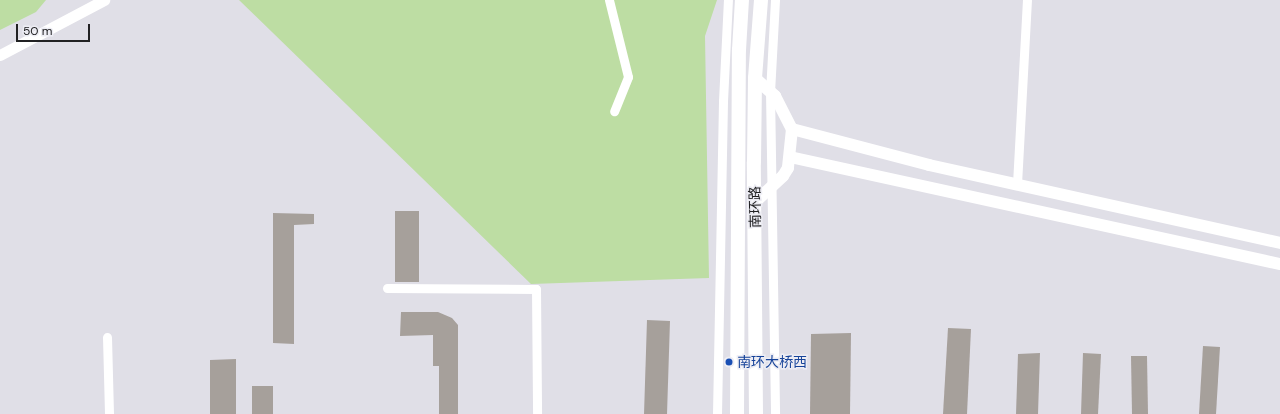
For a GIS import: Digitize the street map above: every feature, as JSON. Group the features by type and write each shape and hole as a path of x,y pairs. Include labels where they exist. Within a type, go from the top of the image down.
{"main road":[{"name":"南环路","path":"737,414 739,58 742,0"},
{"name":"南环路","path":"756,414 755,78 761,0"},
{"path":"755,78 770,91 792,129 790,157 783,176 756,201"},
{"path":"792,129 929,165 1280,243"},
{"path":"790,157 1280,264"}],"street":[{"path":"0,55 104,0"},
{"path":"609,0 628,77 614,111"},
{"path":"718,414 723,101 728,0"},
{"path":"775,0 770,91 775,414"},
{"path":"1017,184 1027,0"},
{"path":"387,288 536,289 537,414"},
{"path":"107,337 109,414"}],"green space":[{"path":"0,0 46,0 36,12 0,30"},
{"path":"239,0 717,0 705,36 709,278 531,284"}],"building":[{"path":"395,211 419,211 419,282 395,282"},
{"path":"273,213 314,214 314,224 294,225 294,344 273,343"},
{"path":"401,312 438,312 452,318 458,325 458,414 439,414 439,366 433,366 433,335 400,336"},
{"path":"647,320 670,321 667,414 644,414"},
{"path":"948,328 971,329 967,414 943,414"},
{"path":"851,333 850,414 810,414 811,334"},
{"path":"1203,346 1220,347 1216,414 1199,414"},
{"path":"1040,353 1038,414 1016,414 1018,354"},
{"path":"1083,353 1101,354 1098,414 1081,414"},
{"path":"1131,356 1147,356 1148,414 1132,414"},
{"path":"236,359 236,414 210,414 210,360"},
{"path":"252,386 273,386 273,414 252,414"}],"place":[{"name":"南环大桥西","path":"729,362"}]}
